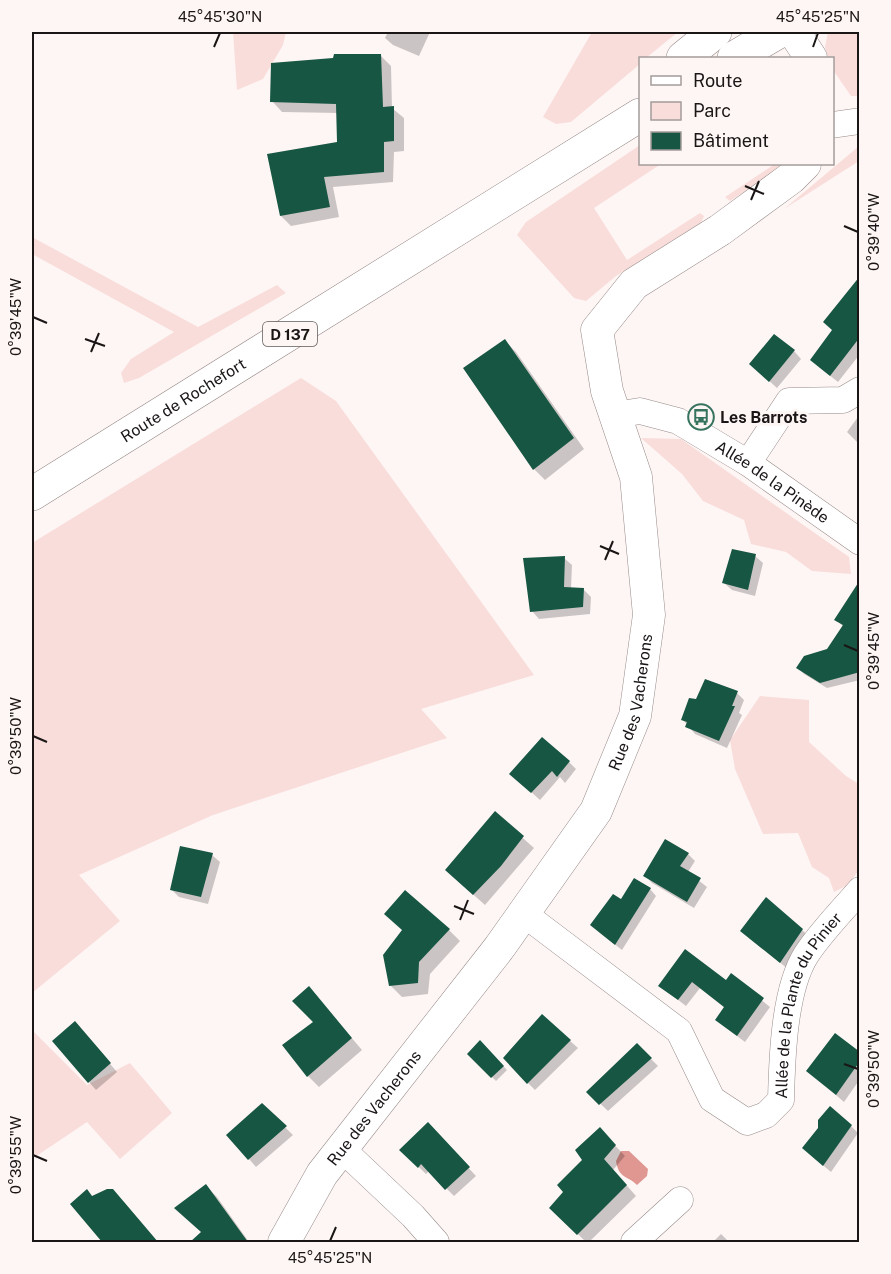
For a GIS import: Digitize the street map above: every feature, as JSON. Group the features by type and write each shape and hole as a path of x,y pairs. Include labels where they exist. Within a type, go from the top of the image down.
{"main road":[{"path":"684,57 716,32"},
{"path":"736,57 778,32"},
{"name":"Route de Rochefort","path":"548,172 639,95"},
{"name":"Route de Rochefort","path":"32,494 639,116"}],"street":[{"path":"794,32 810,57"},
{"path":"834,125 860,121"},
{"name":"Rue des Vacherons","path":"284,1242 322,1174 441,1024 524,914 596,811 635,716 648,615 636,477 607,391 597,330 634,284 720,230 791,178 805,165"},
{"path":"748,463 789,401 843,400 860,390"},
{"name":"Allée de la Pinède","path":"615,415 640,411 678,421 748,463 860,542"},
{"name":"Allée de la Plante du Pinier","path":"524,914 679,1031 712,1099 747,1122 766,1115 781,1100 782,1069 791,990 806,956 860,890"},
{"path":"342,1149 413,1216 436,1242"},
{"path":"634,1242 680,1200"}],"green space":[{"path":"233,32 286,32 283,45 263,79 237,90"},
{"path":"592,32 678,32 647,57 639,57 639,65 571,122 556,124 543,117"},
{"path":"828,32 859,32 859,96 851,96 834,71 834,57 828,57 825,47"},
{"path":"639,146 639,165 659,165 594,208 627,260 700,213 704,216 701,223 616,276 586,301 574,298 517,235 526,222"},
{"path":"859,146 859,161 784,209 852,152"},
{"path":"773,165 784,165 730,201 725,197"},
{"path":"32,237 198,327 277,285 286,293 139,378 124,383 121,373 131,359 174,332 32,254"},
{"path":"301,378 336,401 534,675 421,709 447,738 213,815 79,875 120,921 32,993 32,543"},
{"path":"641,438 681,439 849,557 851,574 812,571 786,552 751,544 744,520 703,501 682,474"},
{"path":"760,696 809,700 809,742 846,776 859,784 859,870 848,885 834,892 829,878 812,867 798,833 763,834 735,769 730,740"},
{"path":"32,1030 87,1085 130,1063 172,1113 120,1159 87,1122 32,1159"}],"shaded area":[{"path":"621,1151 629,1151 648,1169 647,1176 637,1185 624,1176 617,1167 616,1161"}],"building":[{"path":"334,54 381,54 383,107 394,106 394,141 384,142 384,172 324,177 330,207 280,216 267,154 337,142 336,104 270,102 271,63 333,58"},
{"path":"860,276 860,337 830,376 810,360 832,330 823,322"},
{"path":"774,334 795,350 769,382 749,364"},
{"path":"505,339 574,438 533,470 463,368"},
{"path":"732,549 756,554 748,590 722,583"},
{"path":"565,556 564,587 584,588 583,607 530,612 523,558"},
{"path":"860,580 860,672 820,683 796,668 804,656 827,649 843,625 834,620"},
{"path":"705,679 738,691 732,706 735,706 719,741 685,727 687,722 681,720 689,698 696,699"},
{"path":"542,737 570,761 557,777 552,771 531,793 509,774"},
{"path":"495,811 524,836 501,866 473,895 445,870"},
{"path":"665,839 689,853 680,866 701,878 687,902 643,876"},
{"path":"180,846 213,853 201,897 170,890"},
{"path":"634,878 651,888 615,945 590,925 613,894 621,899"},
{"path":"405,890 450,929 419,962 418,983 389,986 383,955 402,930 384,914"},
{"path":"766,897 803,929 780,963 740,931"},
{"path":"685,949 726,980 731,973 764,998 737,1036 715,1020 724,1007 692,982 678,1000 658,986"},
{"path":"309,986 352,1038 307,1077 282,1045 313,1022 292,1001"},
{"path":"542,1014 571,1040 527,1084 503,1058"},
{"path":"75,1021 111,1063 88,1083 52,1041"},
{"path":"835,1033 860,1052 860,1061 836,1095 806,1071"},
{"path":"480,1040 504,1066 491,1078 467,1054"},
{"path":"637,1043 652,1058 599,1105 586,1092"},
{"path":"262,1103 287,1126 248,1160 226,1135"},
{"path":"830,1106 852,1125 823,1166 802,1148 818,1128 818,1120"},
{"path":"428,1122 470,1167 445,1190 421,1164 418,1168 399,1150"},
{"path":"600,1127 616,1145 604,1159 627,1185 577,1235 549,1208 563,1192 557,1185 582,1160 575,1150"},
{"path":"206,1184 248,1242 190,1242 201,1232 174,1208"},
{"path":"87,1189 92,1196 107,1189 113,1189 158,1242 102,1242 70,1204"}],"place":[{"name":"Les Barrots","path":"701,417"}]}
